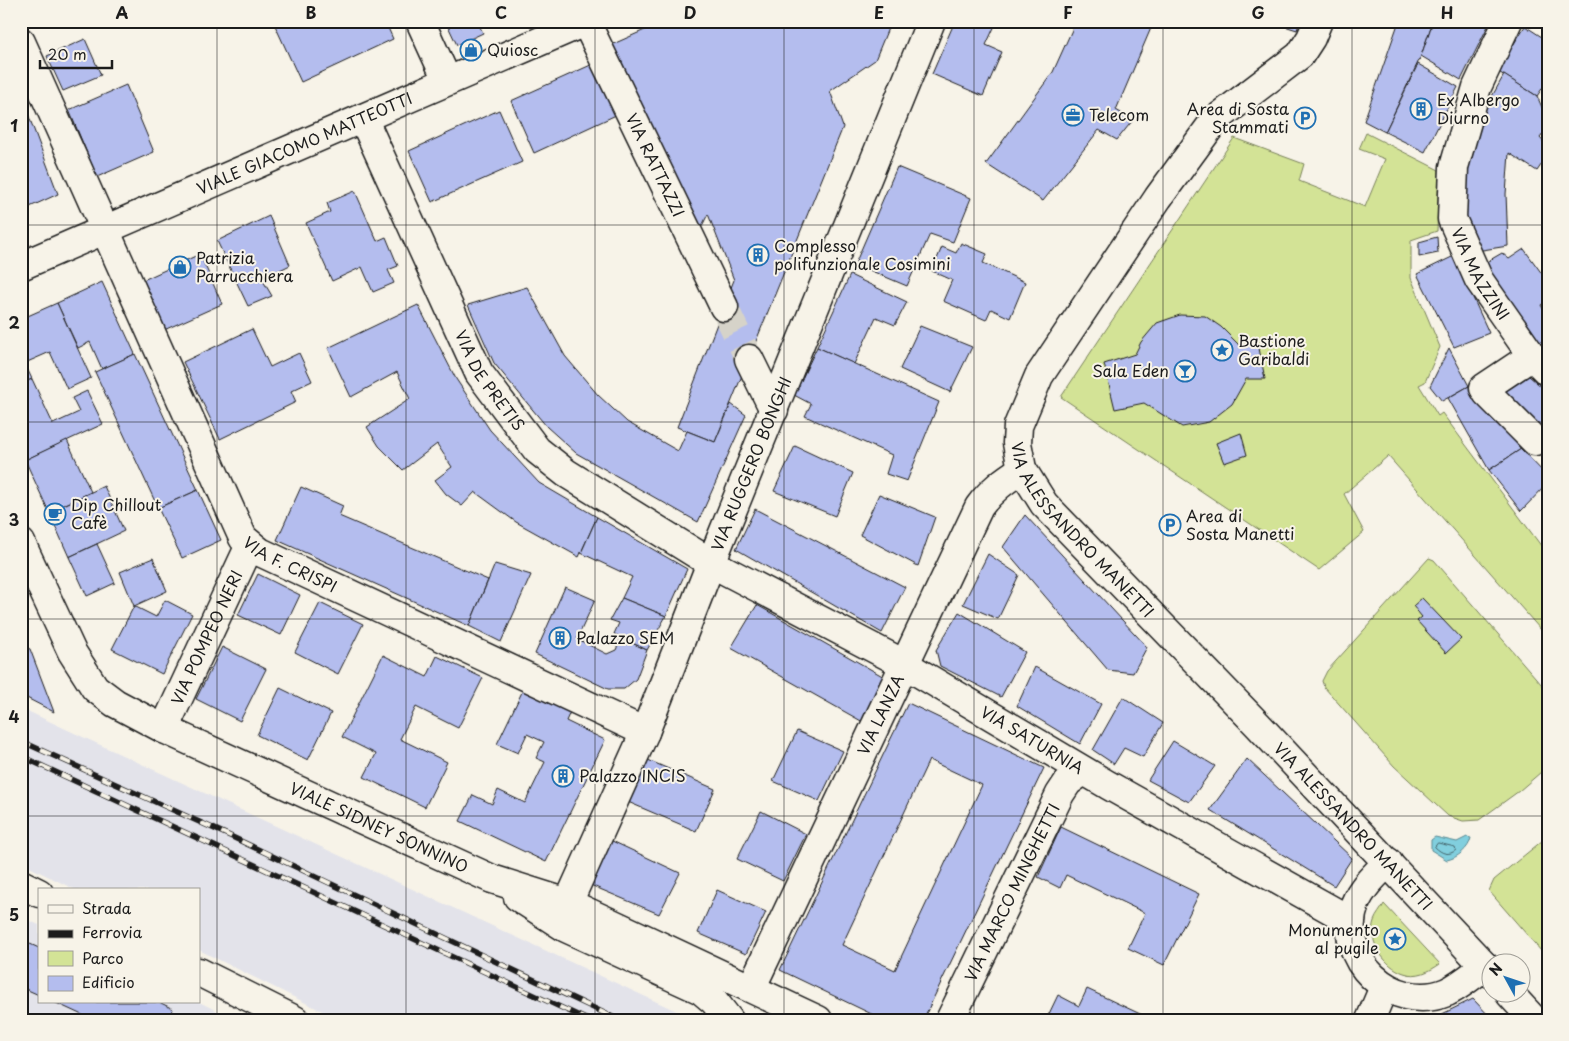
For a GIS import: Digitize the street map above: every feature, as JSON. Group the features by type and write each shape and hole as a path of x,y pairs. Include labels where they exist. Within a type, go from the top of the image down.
{"street":[{"path":"420,21 447,80"},
{"name":"VIA RUGGERO BONGHI","path":"568,903 645,732 711,563 931,21"},
{"name":"VIA ALESSANDRO MANETTI","path":"1318,21 1311,38 1300,54 1215,120 1158,198 1039,376 1018,426 1018,456 1022,470 1044,504 1388,862 1482,964"},
{"name":"VIA MAZZINI","path":"1508,21 1477,87 1456,158 1452,219 1478,280 1540,364"},
{"name":"VIALE GIACOMO MATTEOTTI","path":"21,266 447,80 587,22"},
{"name":"VIA RATTAZZI","path":"587,22 724,307"},
{"name":"VIA F. CRISPI","path":"21,42 236,527 250,545 260,552 645,732"},
{"name":"VIA DE PRETIS","path":"363,118 479,373 510,418 536,450 566,473 711,563"},
{"path":"749,359 774,410"},
{"path":"1535,442 1487,394 1484,388 1540,364"},
{"name":"VIA LANZA","path":"757,976 979,507 988,494 1002,481 1022,470"},
{"name":"VIALE SIDNEY SONNINO","path":"21,543 65,638 95,688 115,704 164,729 492,879 568,903 818,1020"},
{"name":"VIA POMPEO NERI","path":"164,729 250,545"},
{"name":"VIA SATURNIA","path":"711,563 904,664 1084,771 1352,921"},
{"name":"VIA MARCO MINGHETTI","path":"950,1020 1060,794 1068,782 1084,771"},
{"path":"1388,862 1362,891 1355,905 1352,921 1352,940 1358,958 1369,974 1384,987 1404,995 1426,997 1447,992 1482,973"},
{"path":"492,879 566,928 701,990 714,1001 729,1020"},
{"path":"21,884 38,892"},
{"path":"200,972 295,1020"},
{"path":"1370,1020 1384,987"},
{"path":"1519,1004 1534,1020"}],"shaded area":[{"path":"21,708 696,1020 340,1020 200,950 200,888 72,888 21,863"},
{"path":"21,917 38,925 38,1004 200,1004 200,1002 236,1020 21,1020"}],"green space":[{"path":"1366,133 1439,170 1437,231 1411,240 1411,278 1440,347 1425,382 1419,385 1438,416 1442,413 1548,555 1548,638 1388,456 1344,494 1364,532 1319,570 1061,397 1234,138 1304,164 1299,181 1365,207 1385,159 1359,149"},
{"path":"1429,558 1434,560 1548,692 1548,766 1519,791 1479,820 1463,821 1448,816 1394,766 1324,687 1322,681 1327,671"},
{"path":"1548,836 1548,959 1489,891 1494,880"},
{"path":"1384,904 1440,964 1423,973 1414,975 1397,970 1384,959 1375,945 1372,929 1375,919"}],"water":[{"path":"1435,837 1457,842 1467,837 1471,838 1468,846 1462,852 1447,860 1431,850 1431,840"}],"building":[{"path":"273,21 385,21 393,39 301,82"},
{"path":"457,21 477,21 483,33 457,45 448,26"},
{"name":"Complesso polifunzionale Cosimini","path":"665,21 891,21 875,60 830,91 843,127 715,442 677,427 734,280 708,214 700,230 611,45"},
{"path":"955,21 997,21 986,45 1002,52 983,96 932,74"},
{"name":"Telecom","path":"1076,21 1154,21 1116,110 1133,120 1117,140 1099,130 1043,201 986,164 1053,72"},
{"path":"1269,21 1300,21 1297,30"},
{"path":"1399,21 1433,21 1421,56 1385,132 1364,121"},
{"path":"1433,21 1490,22 1461,80 1421,56"},
{"path":"1525,26 1548,41 1548,80 1537,96 1497,71"},
{"path":"85,39 101,75 63,91 47,56"},
{"path":"593,64 616,115 534,153 511,101"},
{"name":"Ex Albergo Diurno","path":"1418,64 1458,87 1425,152 1385,132"},
{"path":"1504,75 1537,96 1545,114 1547,129 1540,138 1548,147 1548,155 1537,171 1509,153 1506,194 1508,246 1476,251 1463,220 1467,166 1481,116"},
{"path":"126,85 154,152 97,177 69,110"},
{"path":"499,110 522,162 432,202 409,151"},
{"path":"28,114 58,194 21,211 21,117"},
{"path":"897,167 971,198 953,242 930,234 907,286 855,264"},
{"path":"355,191 377,241 386,237 398,266 388,270 394,283 373,292 362,267 332,281 306,223 330,212 327,203"},
{"path":"269,216 290,265 262,279 272,296 248,306 217,241"},
{"path":"1437,237 1438,253 1419,257 1419,242"},
{"path":"961,243 987,254 983,263 1025,282 1010,318 991,309 986,320 943,301 952,280 932,271 942,247 956,253"},
{"path":"1524,249 1548,282 1548,300 1541,305 1546,314 1548,313 1548,353 1544,351 1483,264 1502,253 1509,259"},
{"path":"200,254 222,304 164,330 141,281"},
{"path":"1454,256 1489,333 1454,347 1417,274"},
{"path":"850,275 907,302 895,325 876,317 854,364 817,347"},
{"path":"102,282 135,354 102,369 90,342 78,348 57,303"},
{"path":"527,287 565,356 598,395 627,422 678,451 687,431 715,442 731,404 746,415 698,522 576,453 547,427 494,363 468,305"},
{"path":"57,303 91,378 67,389 50,352 25,363 21,356 21,319"},
{"path":"418,305 456,379 490,430 539,483 597,517 579,557 516,522 475,492 462,506 446,494 435,480 452,467 437,444 403,470 379,446 367,427 410,399 397,372 351,397 328,348"},
{"name":"Sala Eden","path":"1180,315 1205,316 1221,327 1241,347 1258,343 1265,379 1246,379 1232,404 1209,422 1182,427 1144,403 1115,409 1104,364 1135,354 1141,342 1157,323"},
{"path":"920,326 972,347 950,392 900,369"},
{"path":"252,329 270,367 299,353 312,381 291,391 296,402 220,439 183,362"},
{"path":"817,347 939,402 907,481 886,474 892,455 805,416 811,404 794,395"},
{"path":"1449,348 1469,386 1442,401 1430,386"},
{"path":"135,354 198,490 158,508 95,372"},
{"path":"21,356 32,379 21,384"},
{"path":"1523,371 1548,392 1548,438 1499,389"},
{"path":"32,379 53,424 79,412 72,398 87,391 103,424 25,460 21,452 21,384"},
{"path":"1469,386 1521,449 1489,470 1448,398"},
{"path":"1241,433 1247,455 1224,463 1216,443"},
{"path":"67,440 91,492 49,512 25,460"},
{"path":"795,446 853,473 835,516 774,491"},
{"path":"1521,449 1548,477 1548,483 1521,511 1489,470"},
{"path":"104,486 124,531 69,557 49,512"},
{"path":"301,487 343,506 339,516 488,580 469,626 277,540"},
{"path":"198,490 221,540 182,558 158,508"},
{"path":"879,494 935,517 918,566 860,535"},
{"path":"755,509 905,587 882,633 736,549"},
{"path":"1025,515 1147,647 1133,673 1108,670 1003,547"},
{"path":"597,517 687,569 666,616 622,598 632,577 581,553"},
{"path":"97,544 115,583 87,596 69,557"},
{"path":"988,554 1019,575 998,619 963,604"},
{"path":"153,558 167,591 134,606 120,572"},
{"path":"495,564 531,575 501,642 469,626"},
{"path":"258,574 300,595 281,635 238,615"},
{"name":"Palazzo SEM","path":"565,587 595,600 577,639 607,654 616,650 621,638 647,650 636,679 624,689 608,689 535,654"},
{"path":"622,598 666,616 647,650 614,634 619,623 610,620"},
{"path":"1422,598 1461,639 1446,653 1417,621 1422,617 1413,606"},
{"path":"165,600 192,614 162,674 112,649 134,606 156,617"},
{"path":"320,603 363,624 338,674 295,652"},
{"path":"757,605 886,678 863,722 731,648"},
{"path":"959,612 1025,652 1001,697 940,666 936,650"},
{"path":"21,645 30,649 54,712 21,695"},
{"path":"222,647 266,669 240,721 196,699"},
{"path":"383,655 427,677 437,656 483,678 458,728 416,707 400,739 447,762 425,807 364,777 376,754 342,737"},
{"path":"1035,667 1101,704 1080,744 1017,706"},
{"path":"280,688 331,713 308,760 257,735"},
{"name":"Palazzo INCIS","path":"523,690 570,712 566,721 605,740 546,862 460,821 473,795 492,804 498,790 525,803 545,762 536,758 544,742 527,734 518,753 497,744"},
{"path":"1123,697 1163,723 1143,757 1124,748 1114,764 1093,750"},
{"path":"908,703 1044,768 923,1020 884,1020 780,970","holes":["929,760 982,785 895,970 842,945"]},
{"path":"797,731 843,751 819,801 773,781"},
{"path":"1173,741 1215,766 1189,802 1148,780"},
{"path":"1247,759 1352,858 1334,886 1210,810"},
{"path":"648,760 715,789 696,831 628,802"},
{"path":"761,811 806,834 783,881 737,859"},
{"path":"1061,827 1199,894 1164,965 1128,948 1145,913 1066,875 1060,888 1038,877"},
{"path":"610,840 680,873 659,914 588,884"},
{"path":"717,890 766,912 746,954 698,933"},
{"path":"21,940 38,948 38,995 21,987"},
{"path":"1087,989 1153,1020 1046,1020 1058,995 1079,1006"},
{"path":"1473,999 1493,1020 1405,1020 1438,1016"},
{"path":"58,1004 163,1004 173,1009 168,1020 93,1020"}],"tunnel":[{"path":"724,307 749,359"}],"railway":[{"path":"21,741 228,835 619,1020"},
{"path":"21,756 588,1020"}],"place":[{"name":"Quiosc","path":"471,50"},
{"name":"Ex Albergo Diurno","path":"1421,109"},
{"name":"Telecom","path":"1073,115"},
{"name":"Area di Sosta Stammati","path":"1305,118"},
{"name":"Complesso polifunzionale Cosimini","path":"758,255"},
{"name":"Patrizia Parrucchiera","path":"180,267"},
{"name":"Bastione Garibaldi","path":"1222,350"},
{"name":"Sala Eden","path":"1185,371"},
{"name":"Dip Chillout Cafè","path":"55,514"},
{"name":"Area di Sosta Manetti","path":"1170,525"},
{"name":"Palazzo SEM","path":"560,638"},
{"name":"Palazzo INCIS","path":"563,776"},
{"name":"Monumento al pugile","path":"1395,939"}]}
